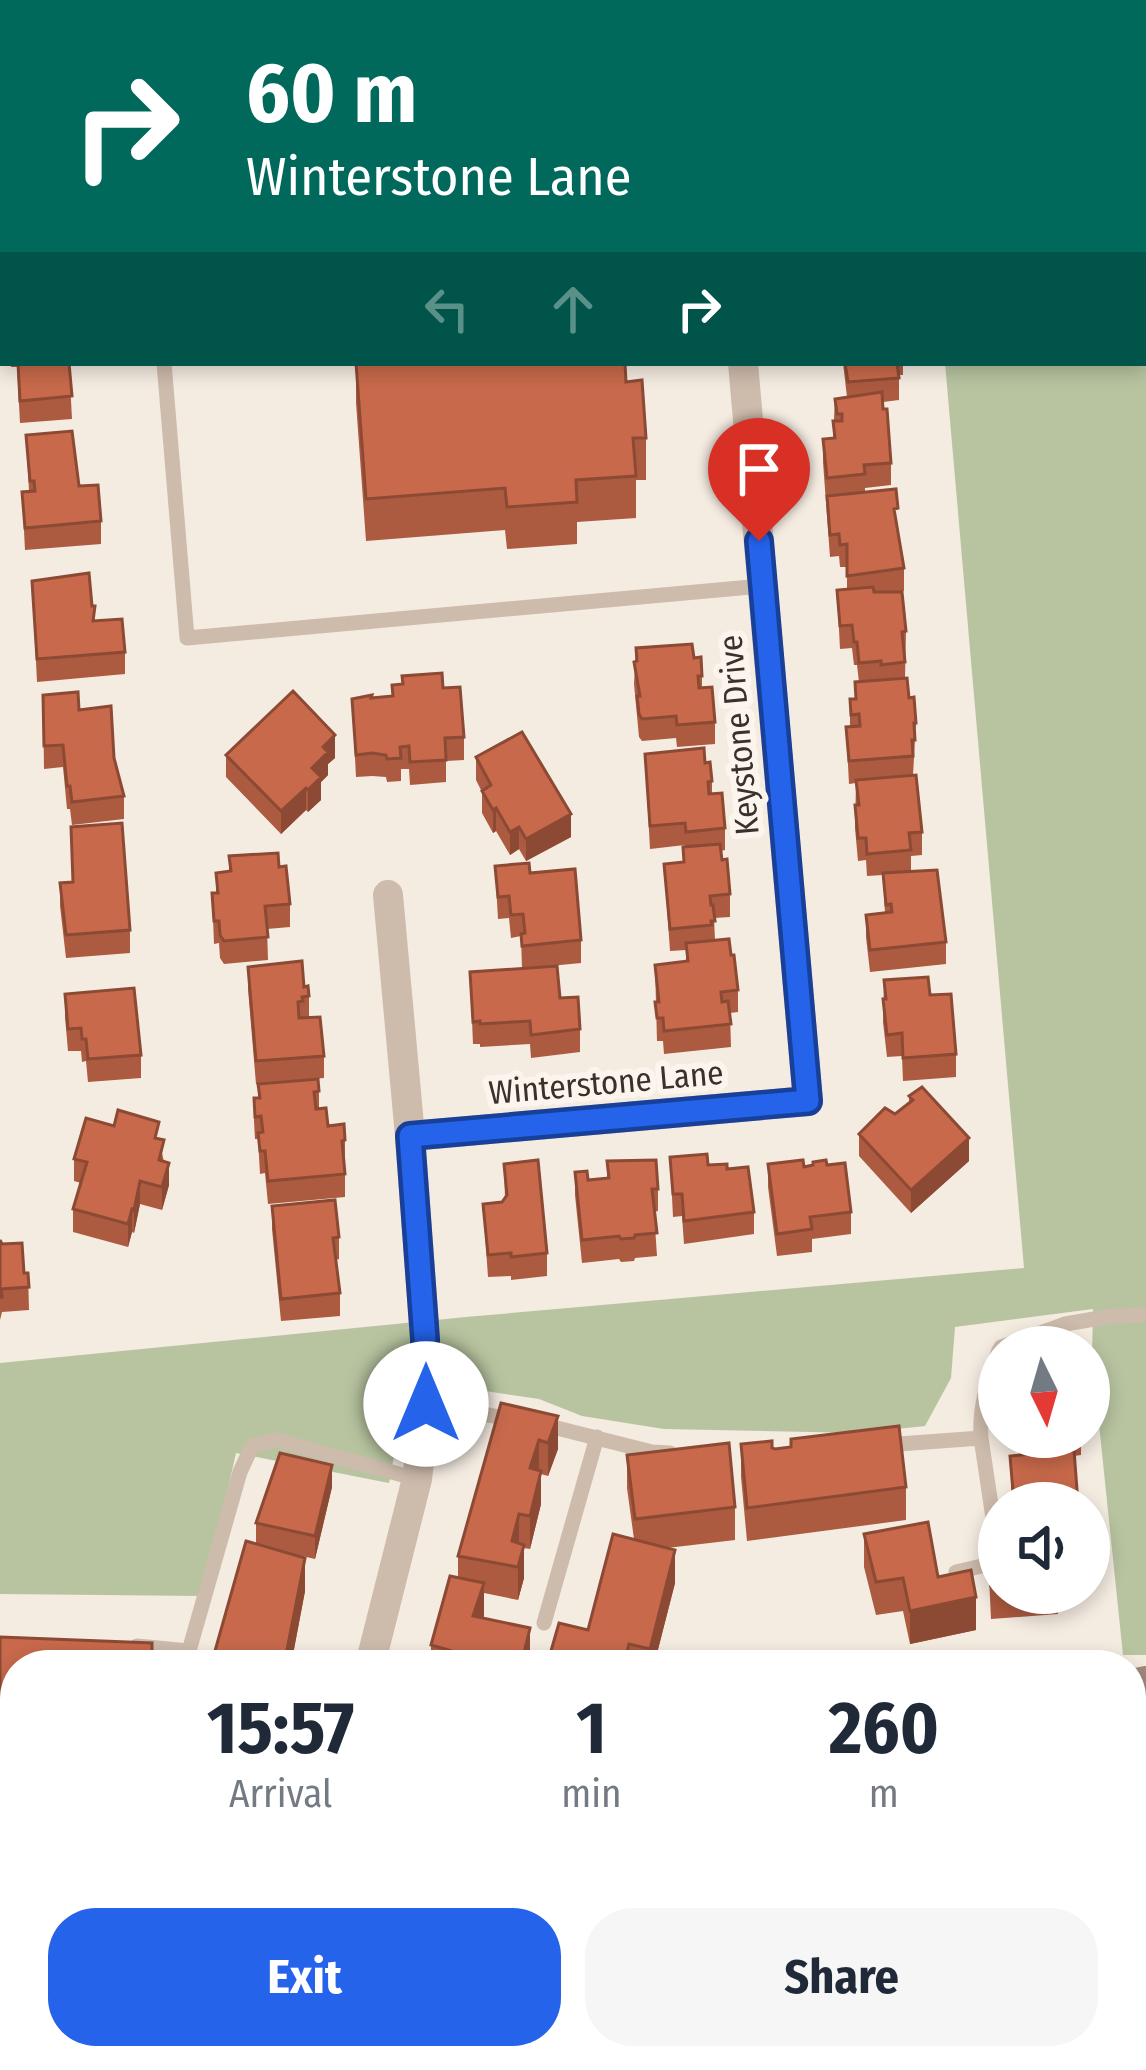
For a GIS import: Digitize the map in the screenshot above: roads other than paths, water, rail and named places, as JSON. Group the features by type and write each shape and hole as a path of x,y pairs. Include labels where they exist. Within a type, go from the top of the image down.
{"street":[{"name":"Keystone Drive","path":"743,366 808,1101"},
{"path":"374,1650 417,1479 426,1404 410,1136 388,896"},
{"name":"Winterstone Lane","path":"410,1136 808,1101"}],"lane":[{"path":"164,366 187,638 763,586"},
{"path":"1059,1326 1146,1315"},
{"path":"426,1404 561,1427 652,1452 691,1455"},
{"path":"544,1623 597,1437"},
{"path":"866,1446 978,1438"},
{"path":"188,1650 240,1472 252,1446 276,1440 417,1479"},
{"path":"956,1572 978,1566"},
{"path":"127,1646 147,1650"}]}
